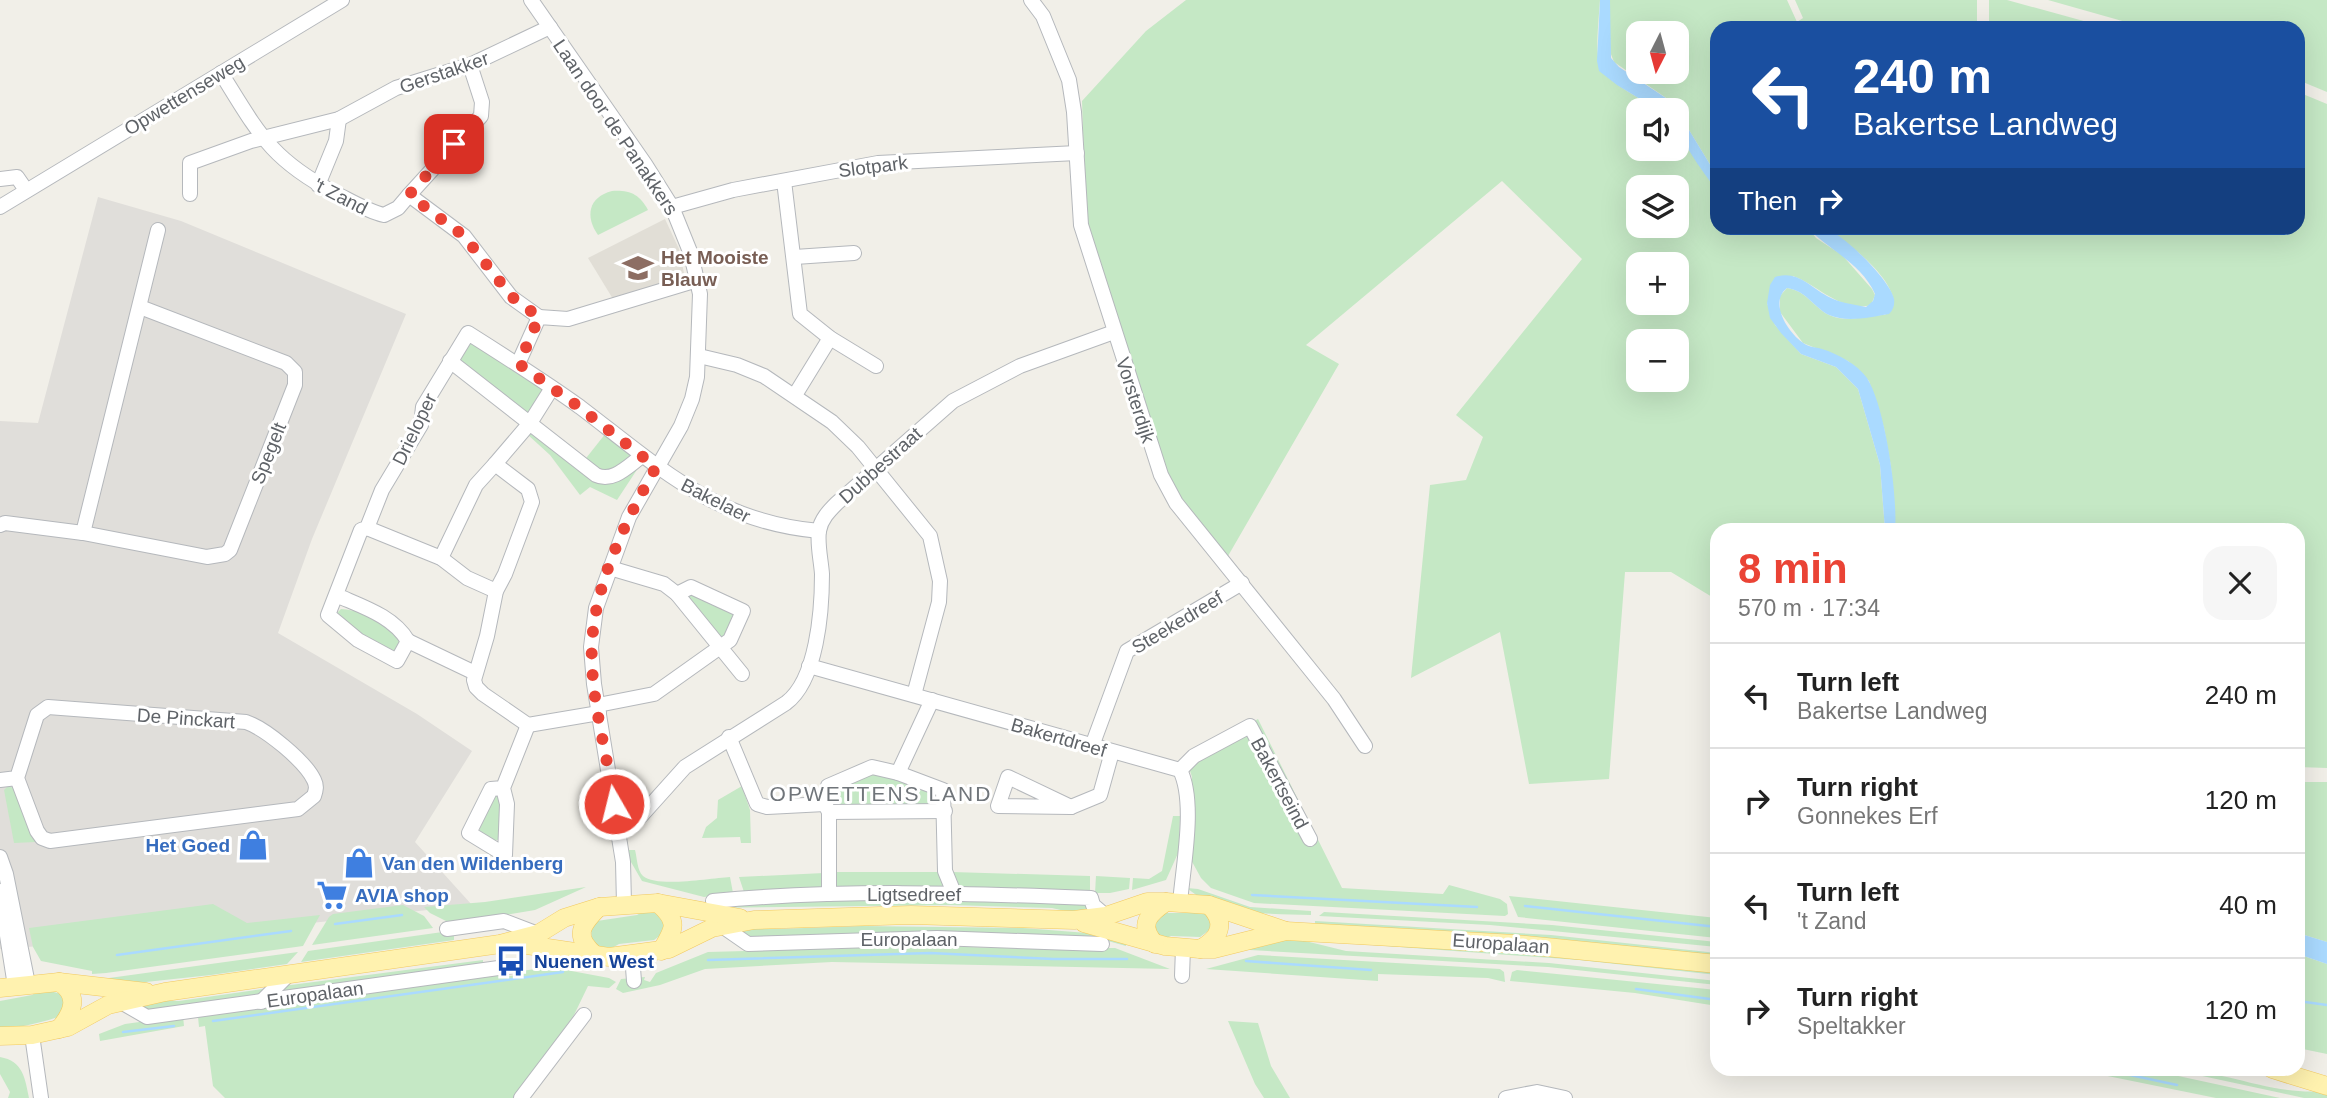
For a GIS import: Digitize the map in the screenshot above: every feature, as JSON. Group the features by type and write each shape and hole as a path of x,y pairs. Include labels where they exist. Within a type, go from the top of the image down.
{"main road":[{"name":"Europalaan","path":"660,951 722,926 754,920 911,915 1074,920 1106,915 1147,902 1173,902"},
{"path":"1173,902 1209,905 1218,916 1220,930 1211,942 1191,948 1155,944 1146,931 1146,920 1151,912 1173,902"},
{"path":"658,903 668,912 673,922 672,933 660,951 609,957 595,955 585,945 582,931 586,920 599,906 658,903"},
{"name":"Europalaan","path":"658,903 754,920"},
{"name":"Europalaan","path":"1209,905 1286,931 1516,944 1710,963"},
{"name":"Europalaan","path":"0,1036 32,1035 60,1029 78,1023 108,1005 165,992 500,944 538,934 564,918 599,906"},
{"name":"Europalaan","path":"1074,920 1155,944"},
{"name":"Europalaan","path":"1191,948 1214,949 1286,931"},
{"name":"Europalaan","path":"500,944 520,944 595,955"},
{"path":"59,982 71,992 73,1004 60,1029"},
{"name":"Europalaan","path":"9,987 59,982 165,992"},
{"path":"2295,1076 2327,1086"}],"street":[{"name":"Opwettenseweg","path":"0,207 342,0"},
{"name":"Laan door de Panakkers","path":"530,0 672,206 684,233 701,306 699,356 692,398 681,426 634,505 596,608 591,647 623,862 624,904"},
{"name":"Vorsterdijk","path":"1031,0 1043,16 1069,80 1081,225 1160,475 1176,503 1334,699 1365,746"},
{"name":"Gerstakker","path":"190,194 190,163 262,138 339,119 396,88 470,65 550,27"},
{"path":"470,65 482,102 481,116 409,195 464,236 512,297 539,317 568,319 697,280"},
{"name":"'t Zand","path":"221,73 262,138 292,169 368,210 384,215 398,208 409,195"},
{"path":"318,184 336,141 339,119"},
{"name":"Slotpark","path":"672,206 733,190 878,163 1077,153"},
{"path":"0,179 17,177 26,190"},
{"path":"784,181 800,314 830,338 876,366"},
{"path":"83,533 158,230"},
{"path":"794,257 855,253"},
{"name":"Spegelt","path":"0,525 5,523 83,533 207,557 225,554 230,550 295,385 295,372 286,363 140,307"},
{"path":"519,364 539,317"},
{"name":"Dubbestraat","path":"819,531 826,515 875,467 953,401 1020,366 1114,332"},
{"name":"Bakelaer","path":"468,333 519,364 656,467 723,508 757,521 819,531"},
{"name":"Drieloper","path":"336,596 361,530 367,527 382,489 421,425 423,407 468,333"},
{"path":"795,395 830,338"},
{"path":"699,356 737,365 764,376 832,422 875,467 930,536 940,581 939,602 914,695"},
{"path":"450,361 602,478 615,476 642,456"},
{"path":"441,558 476,485 530,423 552,388"},
{"path":"473,676 487,636 496,591 532,502 528,489 495,464"},
{"path":"367,527 441,558 467,578 496,591"},
{"path":"616,820 641,816 685,766 791,700 801,687 809,666 821,610 819,531"},
{"path":"610,568 664,584 677,594 742,674"},
{"name":"Steekedreef","path":"1092,746 1127,651 1242,583"},
{"path":"528,725 654,694 730,640 743,611 691,587 677,594"},
{"path":"408,641 397,661 358,640 328,615 336,596 374,611 400,628 408,641 473,676 528,725"},
{"name":"Bakertdreef","path":"809,666 1180,770"},
{"path":"898,773 932,700"},
{"name":"De Pinckart","path":"48,707 246,722 258,727 300,763 314,778 316,786 314,796 298,808 50,841 41,838 37,831 17,778 37,715 48,707"},
{"path":"503,788 528,725"},
{"name":"Bakertseind","path":"1180,770 1194,756 1250,726 1310,839"},
{"path":"729,737 757,804 767,807 945,811"},
{"path":"1071,807 1100,795 1112,752"},
{"path":"829,894 828,786 872,767 898,773 943,790 945,871 954,893"},
{"path":"1173,902 1186,794 1186,782 1180,770"},
{"path":"0,780 17,778"},
{"path":"0,857 6,874 9,987"},
{"path":"0,891 9,987"},
{"name":"Ligtsedreef","path":"713,901 829,894 954,893 1091,898 1093,905 1106,915"},
{"path":"447,929 504,920 538,934"},
{"name":"Europalaan","path":"722,926 748,944 937,938 1102,944"},
{"path":"1182,976 1191,948"},
{"path":"632,955 634,982"},
{"name":"Europalaan","path":"121,1002 147,1017 513,966"},
{"path":"261,1002 289,974"},
{"path":"521,1098 584,1015"},
{"path":"32,1035 41,1098"},
{"path":"1506,1098 1537,1092 1565,1098"}],"shaded area":[{"path":"98,197 181,221 406,314 312,539 278,633 417,714 472,751 415,842 472,905 240,931 0,949 0,421 38,423"},
{"name":"Het Mooiste Blauw","path":"665,219 679,249 685,278 613,299 588,258"}],"green space":[{"path":"1186,0 1600,0 1597,45 1602,70 1639,98 1626,98 1626,161 1689,161 1689,144 1710,179 1710,235 1814,235 1842,255 1872,289 1875,295 1871,305 1850,305 1793,276 1767,303 1775,325 1801,354 1836,367 1858,389 1880,465 1884,523 1710,523 1710,596 1671,572 1625,572 1609,779 1529,784 1500,632 1411,678 1430,485 1466,480 1483,437 1456,415 1582,259 1502,181 1306,345 1339,364 1228,556 1181,498 1164,465 1086,218 1082,101 1146,31"},
{"path":"1610,0 1787,0 1797,21 1710,21 1710,164 1689,130 1689,98 1666,98 1646,84 1689,84 1689,21 1626,21 1626,70 1614,62 1609,49"},
{"path":"1795,0 1977,0 1977,21 1798,21 1803,18"},
{"path":"1989,0 2007,0 2084,21 1989,21"},
{"path":"2048,0 2327,0 2327,92 2305,83 2305,21 2122,21"},
{"path":"2305,95 2327,104 2327,768 2305,767 2305,523 1895,523 1891,467 1884,428 1869,381 1848,361 1803,343 1780,312 1780,296 1787,288 1800,292 1823,312 1836,318 1885,315 1894,304 1892,293 1878,271 1835,235 2305,235"},
{"path":"612,191 633,194 648,210 598,235 591,221 591,208 598,198"},
{"path":"469,342 477,343 541,383 545,391 529,416 455,360"},
{"path":"606,433 637,456 608,476 583,462"},
{"path":"527,434 543,435 598,481 642,462 617,500 590,487 580,495 550,455"},
{"path":"692,594 736,615 730,633 720,638 687,598"},
{"path":"341,609 361,612 381,623 401,642 398,649 381,649 364,639 336,614"},
{"path":"1258,719 1342,888 1443,894 1449,885 1500,899 1507,904 1508,914 1505,916 1254,903 1211,888 1201,878 1190,858 1192,777 1190,771 1177,764"},
{"path":"871,770 938,792 939,805 831,803 832,792"},
{"path":"2305,782 2327,782 2327,942 2305,935"},
{"path":"9,785 15,790 36,842 14,843 4,790"},
{"path":"742,786 750,810 751,843 741,843 740,837 702,838 706,827 717,818 718,800"},
{"path":"493,795 500,795 503,807 500,839 494,841 480,835 483,814"},
{"path":"1173,816 1180,816 1179,851 1166,880 1132,890 1133,878 1149,879 1162,871"},
{"path":"624,850 635,850 640,871 650,880 672,882 730,877 733,893 704,897 642,881"},
{"path":"833,872 941,872 947,887 833,888"},
{"path":"952,872 1090,876 1090,891 959,887"},
{"path":"824,873 824,888 744,892 739,877"},
{"path":"1096,876 1130,878 1129,889 1095,893"},
{"path":"586,887 535,910 475,920 448,922 424,907 485,902"},
{"path":"1187,888 1198,889 1250,907 1311,911 1311,915 1230,909 1200,897"},
{"path":"1509,896 1710,917 1710,937 1518,917"},
{"path":"792,899 1085,901 1095,912 1082,915 1052,908 950,905 694,908 693,900 705,903"},
{"path":"213,904 247,923 320,915 303,946 92,974 92,971 41,961 33,947 29,928"},
{"path":"403,905 424,916 433,928 312,945 333,914"},
{"path":"646,910 661,915 665,926 661,935 654,940 619,944 610,949 601,948 592,941 591,928 597,921 637,915"},
{"path":"1324,912 1552,925 1710,941 1710,946 1490,925 1319,916"},
{"path":"1204,913 1210,916 1212,928 1200,937 1171,936 1164,939 1157,934 1155,926 1160,915"},
{"path":"1315,921 1551,935 1710,952 1710,958 1315,927"},
{"path":"485,926 454,935 454,940 301,962 308,951"},
{"path":"750,926 776,929 862,926 1023,928 1113,935 1126,938 1126,946 1108,941 750,941 736,929"},
{"path":"1289,937 1346,951 1549,963 1710,980 1710,984 1548,967 1250,950 1241,946"},
{"path":"1331,942 1489,947 1710,969 1710,974 1579,960"},
{"path":"933,946 1105,951 1106,948 1115,948 1170,969 832,962 705,969 660,985 623,993 616,989 621,979 645,977 644,980 650,982 656,973 708,952"},
{"path":"298,952 287,964 211,975 118,985 102,979"},
{"path":"1258,955 1500,969 1504,972 1505,982 1488,978 1378,974 1378,981 1206,969"},
{"path":"2305,956 2327,964 2327,1054 2305,1049"},
{"path":"483,960 483,967 274,997 283,986"},
{"path":"550,967 609,978 616,982 609,988 588,986 574,1015 514,1098 225,1098 213,1086 205,1026 199,1027 198,1017 508,972 509,976 521,975 521,971"},
{"path":"1517,970 1710,989 1710,1005 1635,993 1510,981 1512,972"},
{"path":"269,988 261,997 154,1012 137,1003 145,1000 179,1001"},
{"path":"43,989 61,994 65,1006 58,1017 0,1029 0,1001 32,995"},
{"path":"183,1016 184,1026 100,1041 99,1034 125,1024"},
{"path":"1228,1021 1258,1023 1271,1066 1290,1098 1264,1098 1255,1084"},
{"path":"0,1057 18,1066 29,1098 8,1098 10,1092 0,1074"},
{"path":"2108,1076 2178,1076 2280,1098 2216,1098"},
{"path":"2202,1076 2222,1076 2285,1090 2327,1093 2327,1098 2304,1098"}],"water":[{"path":"1600,0 1610,0 1611,58 1626,72 1626,84 1645,84 1666,98 1638,98 1599,71 1597,61"},
{"path":"1689,130 1710,164 1710,181 1689,149"},
{"path":"1838,235 1842,238 1875,270 1894,299 1889,314 1851,319 1829,315 1805,296 1787,288 1782,294 1780,308 1786,324 1796,337 1807,345 1847,360 1867,378 1885,429 1895,523 1884,523 1880,465 1858,389 1836,367 1801,354 1770,318 1767,303 1770,285 1775,277 1783,275 1796,277 1841,302 1866,307 1873,301 1875,294 1862,274 1816,236"},
{"path":"2305,935 2327,942 2327,964 2305,956"}],"waterway":[{"path":"1252,895 1477,907"},
{"path":"1525,906 1710,926"},
{"path":"335,924 402,915"},
{"path":"117,955 291,931"},
{"path":"708,960 930,953 1053,959 1127,959"},
{"path":"1246,961 1371,970"},
{"path":"213,1021 563,972"},
{"path":"1636,989 1710,999"},
{"path":"2305,1002 2327,1005"},
{"path":"123,1032 174,1026"},
{"path":"2135,1076 2177,1085"}],"place":[{"name":"Het Mooiste Blauw","path":"638,268"},
{"name":"Het Goed","path":"253,845"},
{"name":"Van den Wildenberg","path":"359,863"},
{"name":"AVIA shop","path":"332,895"},
{"name":"Nuenen West","path":"511,961"}],"district":[{"name":"OPWETTENS LAND","path":"881,794"}],"route":[{"path":"454,144 409,195 464,236 512,297 539,317 519,364 656,467 634,505 610,568 596,608 591,647 594,684 614,804"}]}
